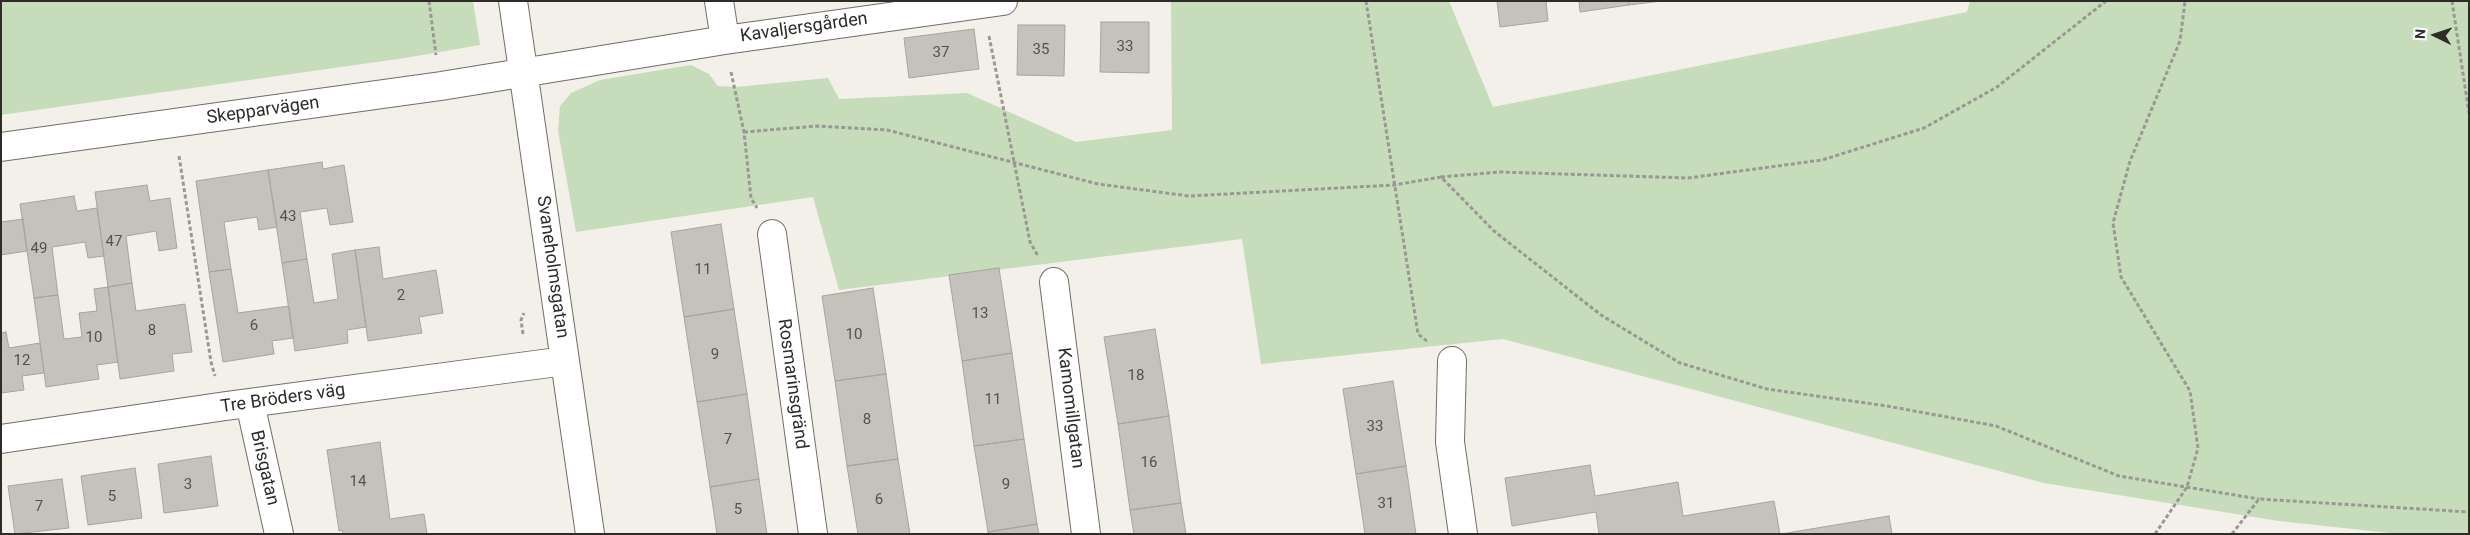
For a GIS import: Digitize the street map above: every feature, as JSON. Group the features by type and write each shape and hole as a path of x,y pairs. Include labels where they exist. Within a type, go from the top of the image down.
{"street":[{"name":"Svaneholmsgatan","path":"513,1 590,534"},
{"name":"Kavaljersgården","path":"719,1 725,40"},
{"name":"Kavaljersgården","path":"524,74 725,40 993,2"},
{"name":"Skepparvägen","path":"1,146 524,74"},
{"name":"Rosmarinsgränd","path":"772,234 813,534"},
{"name":"Kamomillgatan","path":"1054,282 1086,534"},
{"name":"Tre Bröders väg","path":"1,440 238,405 565,361"},
{"path":"1452,361 1450,442 1463,534"},
{"name":"Brisgatan","path":"238,405 279,534"}],"path":[{"path":"429,1 441,86"},
{"path":"1366,1 1418,334 1452,361"},
{"path":"744,132 817,126 887,130 1098,184 1189,196 1394,185 1441,177 1500,172 1688,178 1822,160 1924,128 1997,87 2106,1"},
{"path":"2155,534 2187,487 2198,448 2190,391 2170,355 2121,277 2113,223 2130,161 2180,41 2185,1"},
{"path":"2452,1 2469,113"},
{"path":"993,2 1014,163 1030,242 1054,282"},
{"path":"725,40 744,132 751,198 772,234"},
{"path":"174,123 211,362 238,405"},
{"path":"1441,177 1494,231 1601,315 1680,363 1768,389 1887,406 1996,426 2119,476 2259,499 2469,512"},
{"path":"2232,534 2259,499"}],"green space":[{"path":"1,1 473,1 480,45 405,58 1,115"},
{"path":"1171,1 1449,1 1493,107 1967,12 1970,1 2469,1 2469,534 2399,534 2279,521 2044,483 1503,339 1261,364 1242,239 839,290 813,197 576,232 558,131 560,106 571,93 600,80 691,65 709,74 718,86 736,87 828,78 839,99 967,93 1076,142 1172,130"}],"building":[{"path":"1497,1 1546,1 1548,21 1500,27"},
{"path":"1579,1 1628,1 1629,5 1580,12"},
{"path":"1628,1 1662,1 1629,5"},
{"path":"1101,22 1149,22 1149,73 1100,72"},
{"path":"1018,25 1065,25 1064,76 1017,75"},
{"path":"974,29 979,69 909,78 904,38"},
{"path":"322,162 323,169 344,165 353,222 330,225 327,208 300,212 307,259 282,263 268,170"},
{"path":"268,170 277,227 259,230 257,217 224,222 231,269 209,272 196,181"},
{"path":"147,185 150,201 170,198 177,248 159,251 156,231 126,236 132,283 108,287 95,192"},
{"path":"74,196 77,211 97,208 104,256 88,258 85,242 52,247 58,295 34,298 20,204"},
{"path":"23,219 27,251 1,255 1,222"},
{"path":"721,224 734,309 684,317 671,232"},
{"path":"379,247 383,279 436,270 443,313 419,317 422,333 368,341 355,250"},
{"path":"355,250 366,327 347,330 348,343 295,351 282,263 307,259 314,303 338,299 332,254"},
{"path":"999,268 1012,353 962,361 949,275"},
{"path":"231,269 238,313 289,306 293,338 272,341 274,354 223,362 209,272"},
{"path":"132,283 136,311 185,304 192,352 172,354 174,371 120,379 108,287"},
{"path":"108,287 118,362 97,365 99,379 46,387 34,298 58,295 64,339 82,337 79,313 97,311 94,289"},
{"path":"873,288 886,374 835,381 822,296"},
{"path":"734,309 747,394 697,402 684,317"},
{"path":"1155,329 1169,416 1118,424 1104,337"},
{"path":"6,332 9,348 40,343 44,373 22,376 24,390 1,393 1,333"},
{"path":"1012,353 1024,439 974,446 962,361"},
{"path":"886,374 898,459 847,466 835,381"},
{"path":"1393,381 1406,466 1356,474 1343,389"},
{"path":"747,394 759,479 710,487 697,402"},
{"path":"1169,416 1181,503 1130,510 1118,424"},
{"path":"1024,439 1037,524 988,532 974,446"},
{"path":"380,442 390,519 424,514 427,534 343,534 342,530 339,531 327,450"},
{"path":"211,456 218,506 164,513 158,464"},
{"path":"898,459 910,534 858,534 847,466"},
{"path":"1590,465 1595,496 1678,482 1683,516 1774,501 1780,534 1599,534 1596,512 1512,526 1505,478"},
{"path":"1406,466 1416,534 1365,534 1356,474"},
{"path":"135,468 142,518 88,525 81,476"},
{"path":"62,479 69,528 15,534 8,486"},
{"path":"759,479 767,534 717,534 710,487"},
{"path":"1181,503 1186,534 1134,534 1130,510"},
{"path":"1889,516 1892,534 1781,534"},
{"path":"1037,524 1039,534 988,534 988,532"}]}
